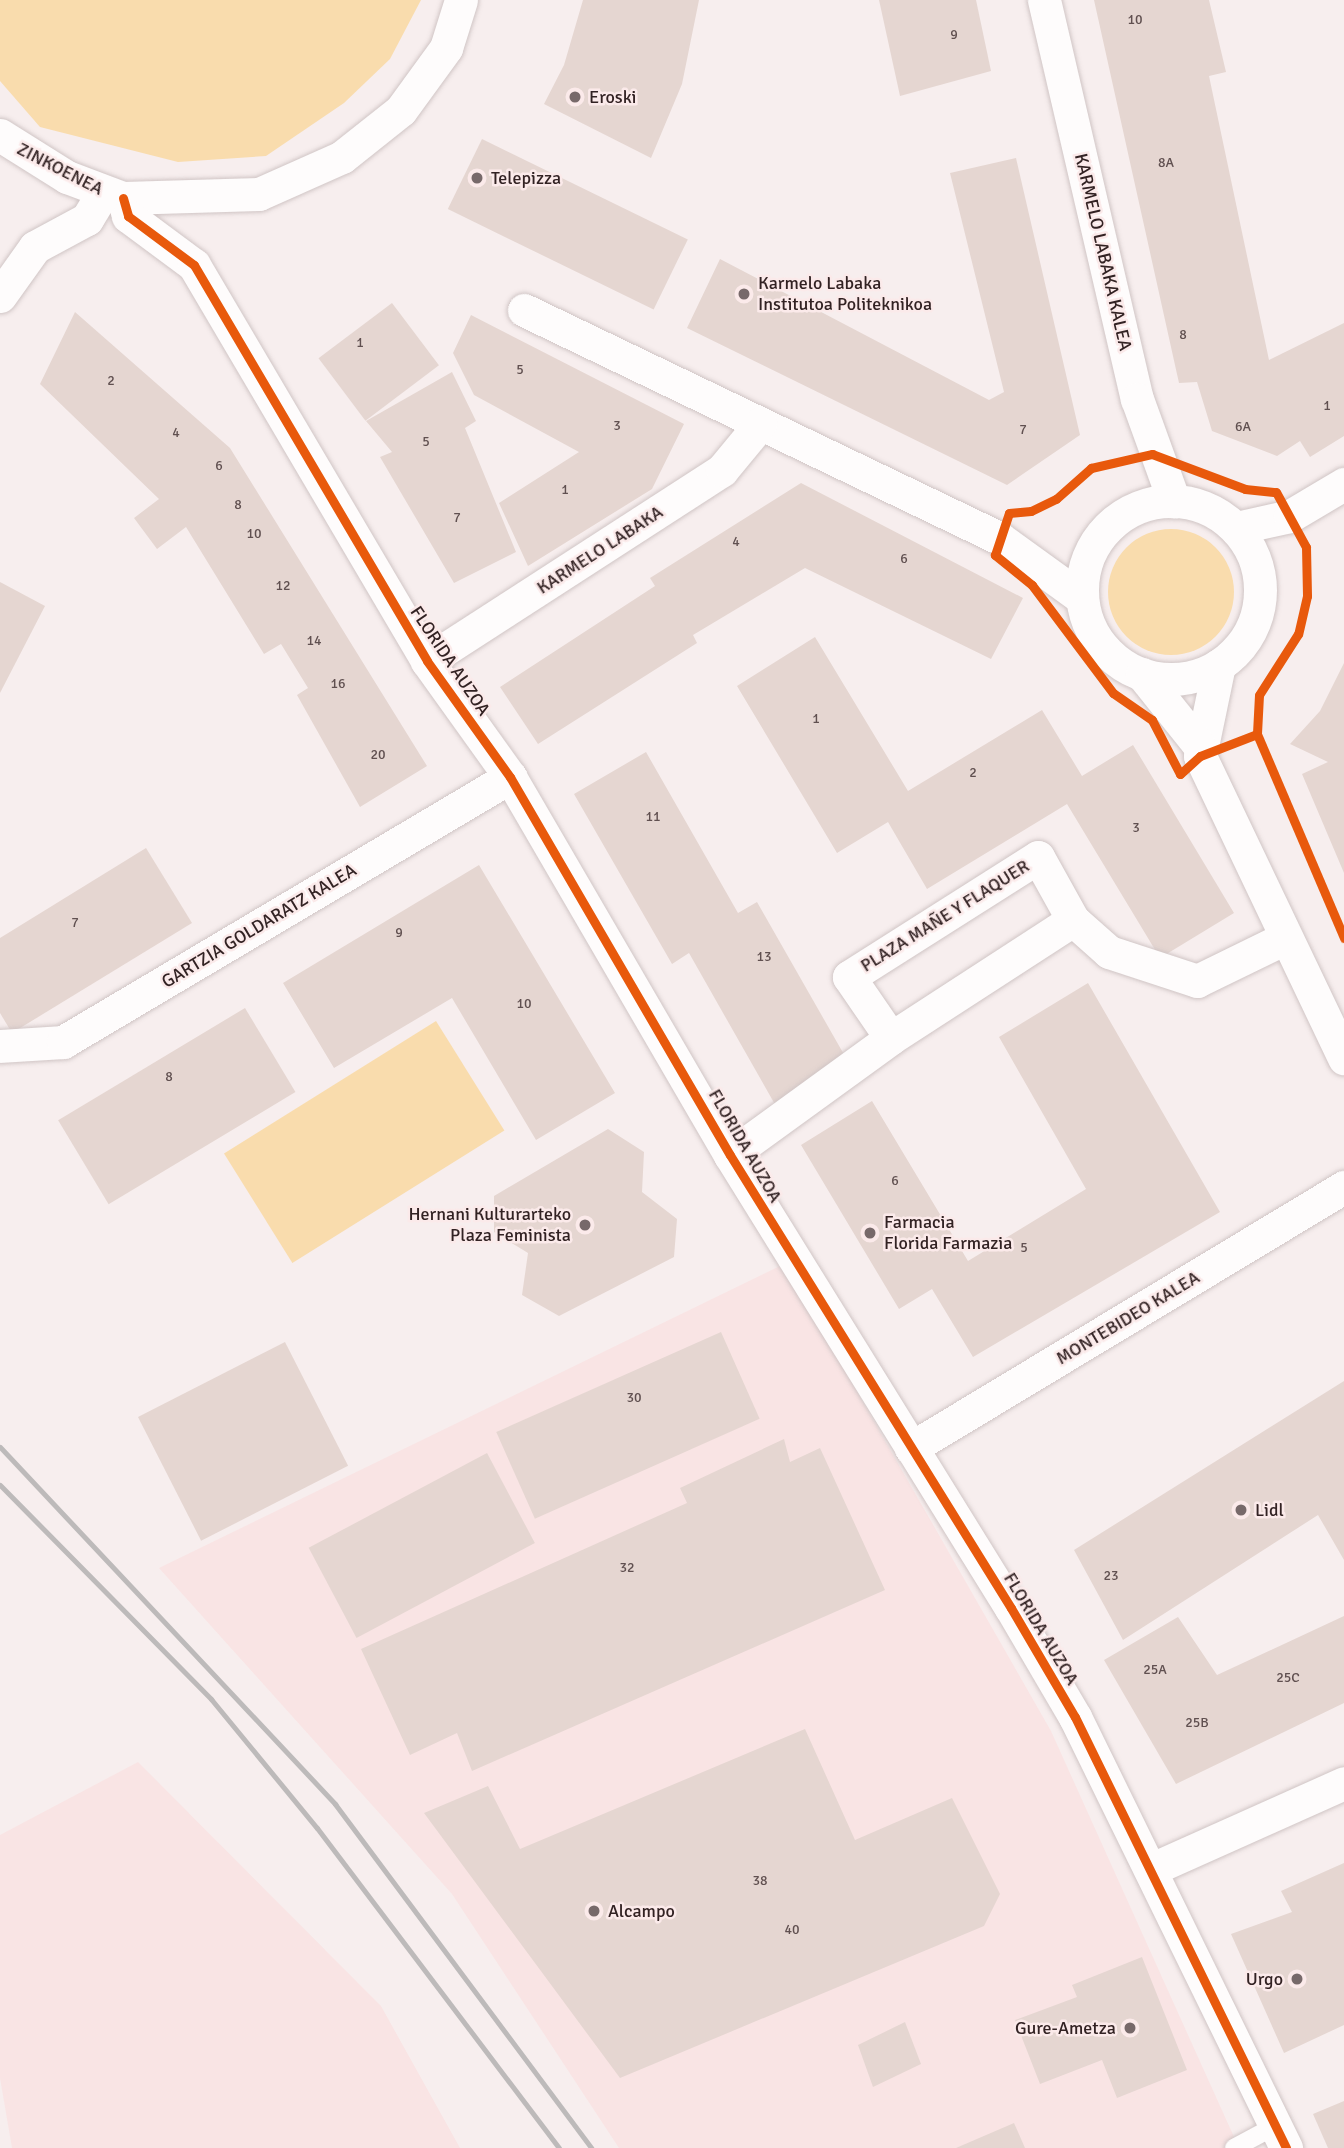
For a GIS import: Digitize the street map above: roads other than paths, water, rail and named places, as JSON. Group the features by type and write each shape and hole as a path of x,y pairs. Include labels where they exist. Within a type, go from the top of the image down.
{"street":[{"path":"0,296 35,247 87,219 113,195 259,194 342,157 425,81 446,48 461,0"},
{"name":"KARMELO LABAKA KALEA","path":"1044,0 1137,399 1174,501"},
{"name":"ZINKOENEA","path":"0,135 113,195"},
{"name":"FLORIDA AUZOA","path":"113,195 128,216 194,265 427,661 510,777 730,1155 1075,1717 1152,1869 1280,2137"},
{"path":"524,310 999,538 1082,598"},
{"name":"KARMELO LABAKA","path":"427,661 722,470 760,424"},
{"path":"1236,528 1290,516 1344,484"},
{"path":"1142,674 1182,679 1219,665 1246,638 1259,601 1256,562 1236,528 1218,514 1174,501 1137,507 1107,528 1087,560 1082,598 1094,636 1142,674 1198,744 1283,939 1344,1058"},
{"path":"1198,744 1219,665"},
{"name":"GARTZIA GOLDARATZ KALEA","path":"0,1046 63,1042 510,777"},
{"name":"PLAZA MAÑE Y FLAQUER","path":"891,1038 849,977 1038,857 1073,920"},
{"path":"730,1155 891,1038 1073,920 1109,952 1197,981 1283,939"},
{"name":"MONTEBIDEO KALEA","path":"911,1448 1344,1187"},
{"path":"1152,1869 1344,1783"}],"lane":[{"path":"1234,2148 1280,2137"}],"railway":[{"path":"0,1447 335,1804 591,2148"},
{"path":"0,1485 211,1699 317,1828 559,2148"}],"place":[{"name":"Eroski","path":"575,97"},
{"name":"Telepizza","path":"477,178"},
{"name":"Karmelo Labaka Institutoa Politeknikoa","path":"744,294"},
{"name":"Hernani Kulturarteko Plaza Feminista","path":"585,1225"},
{"name":"Farmacia Florida Farmazia","path":"870,1233"},
{"name":"Lidl","path":"1241,1510"},
{"name":"Alcampo","path":"594,1911"},
{"name":"Urgo","path":"1297,1979"},
{"name":"Gure-Ametza","path":"1130,2028"}]}
